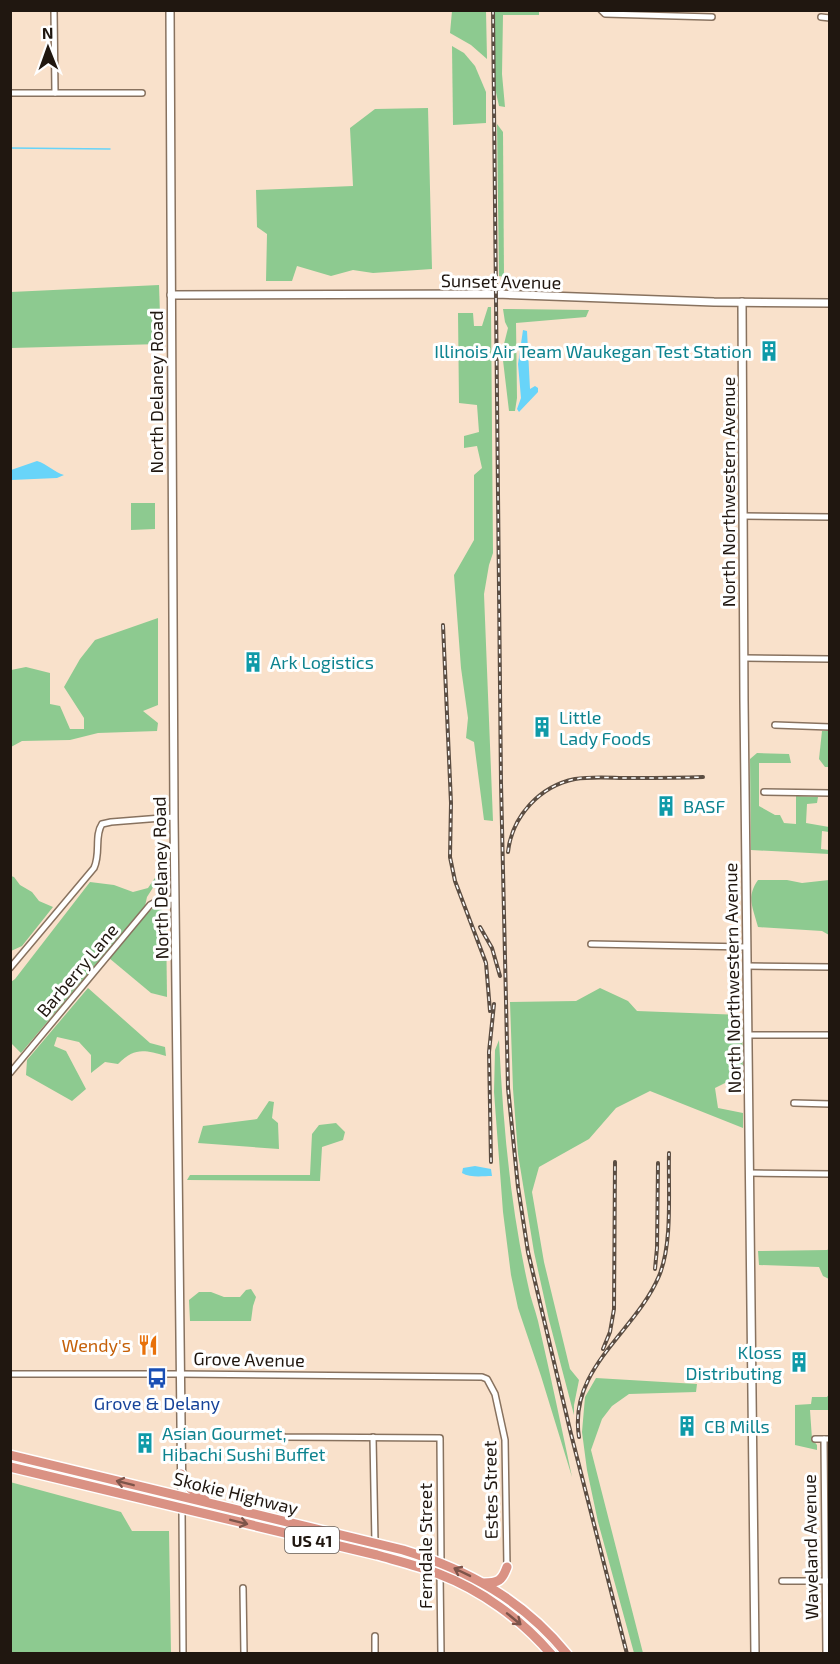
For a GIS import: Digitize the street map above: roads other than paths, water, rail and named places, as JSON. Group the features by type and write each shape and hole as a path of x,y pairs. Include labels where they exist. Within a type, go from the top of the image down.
{"highway":[{"name":"Skokie Highway","path":"10,1455 403,1550 441,1562 484,1583 504,1596 540,1624 567,1653"},
{"name":"Skokie Highway","path":"10,1467 377,1555 440,1574 473,1590 499,1607 551,1653"},
{"path":"181,1474 190,1489 210,1504"},
{"path":"484,1583 500,1580 507,1567"},
{"path":"540,1624 573,1653"}],"street":[{"path":"54,10 55,93"},
{"name":"North Delaney Road","path":"170,10 174,818 183,1653"},
{"path":"601,10 605,14 712,17"},
{"path":"821,17 830,18"},
{"path":"10,93 142,93"},
{"name":"Sunset Avenue","path":"171,295 496,294 668,301 830,303"},
{"name":"North Northwestern Avenue","path":"742,302 754,1653"},
{"path":"743,516 830,517"},
{"path":"744,658 830,659"},
{"path":"775,725 830,727"},
{"path":"764,792 830,793"},
{"path":"10,968 94,868 98,858 98,831 102,824 174,818"},
{"name":"Barberry Lane","path":"10,1073 150,905 159,900 175,899"},
{"path":"591,944 747,947"},
{"path":"747,966 830,967"},
{"path":"748,1035 830,1035"},
{"path":"794,1103 830,1104"},
{"path":"749,1173 830,1174"},
{"name":"Grove Avenue","path":"10,1374 482,1377 487,1379"},
{"name":"Estes Street","path":"487,1379 495,1394 505,1440 507,1567"},
{"path":"280,1434 284,1437 373,1437 375,1544"},
{"name":"Ferndale Street","path":"373,1437 440,1438 441,1653"},
{"path":"815,1439 827,1439"},
{"name":"Waveland Avenue","path":"826,1653 827,1439"},
{"path":"782,1581 828,1581"},
{"path":"243,1588 244,1653"},
{"path":"375,1636 375,1653"}],"water":[{"path":"523,330 527,331 530,389 535,386 538,392 519,412 517,409 521,398 518,364"},
{"path":"37,461 64,475 57,478 11,480 11,470"},
{"path":"475,1166 491,1169 492,1176 473,1176 462,1173 463,1168"}],"waterway":[{"path":"10,148 110,149"}],"railway":[{"path":"493,10 501,783 508,1088 518,1187 528,1252 627,1654"},
{"path":"443,625 451,803 450,857 455,881 486,963 490,1011"},
{"path":"508,852 515,826 522,815 539,796 562,783 589,778 703,777"},
{"path":"480,927 492,948 500,976"},
{"path":"491,1162 489,1052 494,1004"},
{"path":"579,1437 578,1413 583,1391 593,1371 635,1316 659,1276 668,1232 669,1153"},
{"path":"603,1349 610,1332 614,1309 615,1162"},
{"path":"655,1269 658,1163"}],"place":[{"name":"Illinois Air Team Waukegan Test Station","path":"769,351"},
{"name":"Ark Logistics","path":"253,662"},
{"name":"Little Lady Foods","path":"542,727"},
{"name":"BASF","path":"666,806"},
{"name":"Wendy's","path":"148,1345"},
{"name":"Kloss Distributing","path":"799,1362"},
{"name":"Grove & Delany","path":"157,1378"},
{"name":"CB Mills","path":"687,1426"},
{"name":"Asian Gourmet, Hibachi Sushi Buffet","path":"145,1443"}]}
